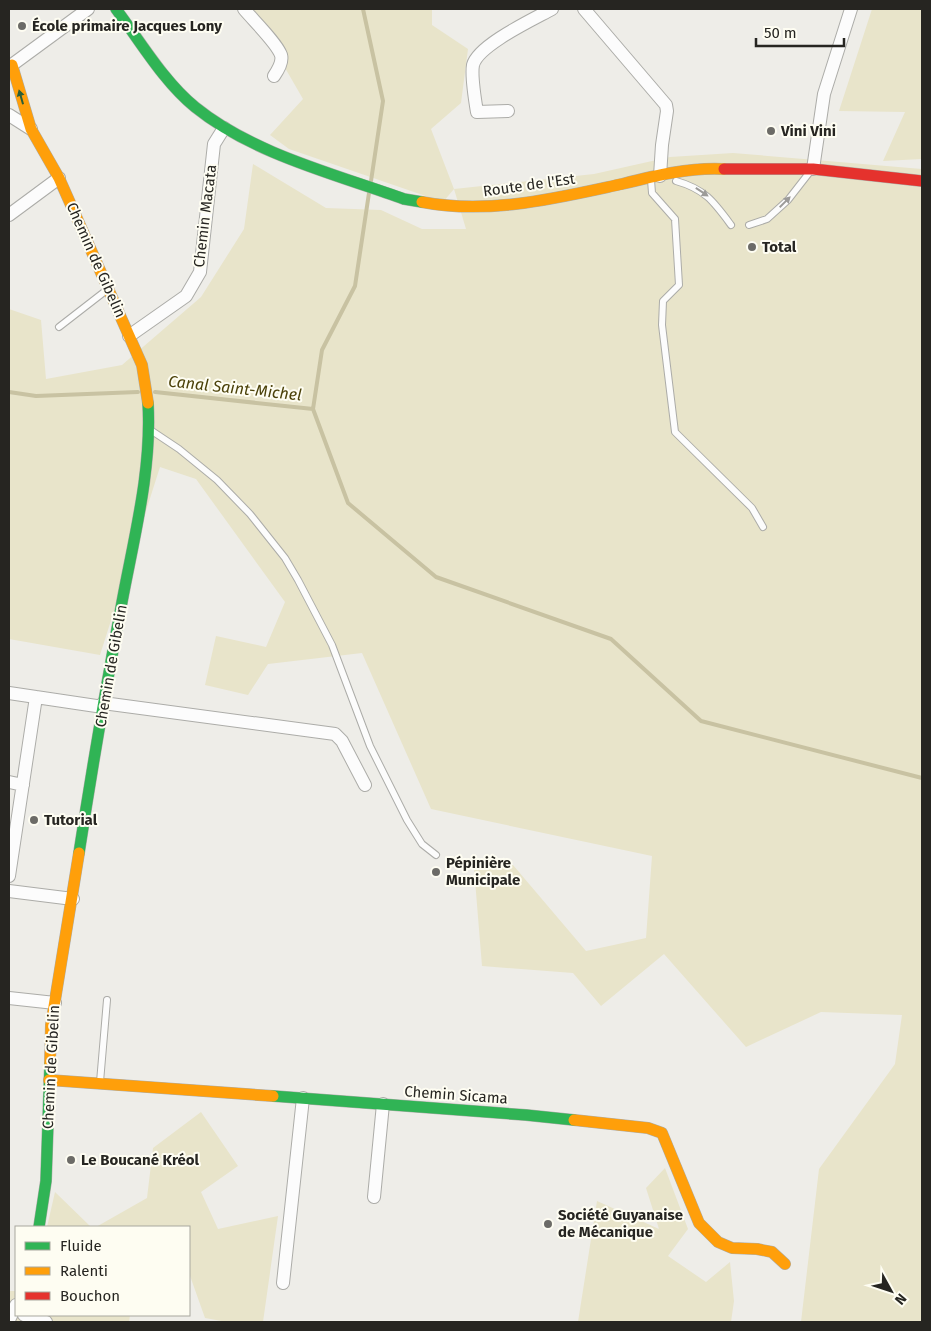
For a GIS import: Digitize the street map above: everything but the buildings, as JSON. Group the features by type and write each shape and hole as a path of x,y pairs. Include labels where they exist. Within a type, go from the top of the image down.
{"street":[{"path":"10,66 88,9"},
{"name":"Route de l'Est","path":"116,9 169,80 194,106 224,128 261,147 404,199 446,206 493,207 567,196 656,177 710,168 742,170 813,169 922,181"},
{"path":"244,9 277,48 281,56 280,67 274,76"},
{"path":"508,111 477,112 473,65 479,54 492,43 552,9"},
{"path":"584,9 666,105 667,111 656,177"},
{"path":"813,169 824,94 851,9"},
{"name":"Chemin de Gibelin","path":"10,66 30,130 59,178 142,365 147,394 148,428 146,472 103,705 51,1025 46,1181 39,1226"},
{"name":"Chemin de Gibelin","path":"9,115 30,130"},
{"name":"Chemin Macata","path":"129,336 186,296 200,272 214,144 224,128"},
{"path":"9,215 59,178"},
{"path":"9,693 335,734 342,741 365,785"},
{"path":"9,876 36,697"},
{"path":"9,782 22,785"},
{"path":"9,891 72,899"},
{"path":"9,998 55,1003"},
{"name":"Chemin Sicama","path":"49,1080 100,1082 526,1115 648,1128 662,1133 699,1223 718,1242 732,1248 772,1252 785,1264"},
{"path":"284,1283 303,1098"},
{"path":"374,1197 382,1104"},
{"path":"28,1316 46,1322"}],"lane":[{"path":"749,225 767,219 788,200 813,169"},
{"path":"731,225 711,198 690,185 656,177 652,193 675,220 679,285 663,301 662,325 674,432 752,508 763,527"},
{"path":"60,326 108,289"},
{"path":"148,428 179,449 217,480 250,514 284,558 298,580 332,645 370,746 407,820 422,844 436,854"},
{"path":"100,1082 107,1000"}],"shaded area":[{"path":"251,9 432,9 432,25 468,49 461,103 431,129 454,189 443,202 289,149 270,135 303,99"},
{"path":"872,9 922,9 922,159 883,161 905,112 839,111"},
{"path":"733,153 922,169 922,1322 801,1322 819,1169 895,1064 902,1015 821,1012 746,1047 664,954 601,1006 573,973 482,966 474,868 513,865 586,951 646,938 652,856 431,809 362,653 268,664 248,695 205,685 216,636 266,647 285,602 196,479 160,467 100,655 9,639 9,309 41,320 46,379 122,365 201,297 244,229 253,164 326,208 381,210 422,229 466,229 454,189 594,174 670,157"},
{"path":"201,1112 238,1166 201,1192 218,1229 278,1216 263,1322 227,1322 205,1318 190,1276 190,1226 98,1226 147,1198 153,1148"},
{"path":"665,1168 688,1229 668,1256 706,1282 730,1262 734,1301 731,1322 578,1322 597,1201 659,1229 646,1188"},
{"path":"55,1192 90,1226 47,1226"},
{"path":"9,1291 15,1291 15,1316 130,1316 129,1322 9,1322"}],"waterway":[{"path":"363,9 383,101 371,181"},
{"path":"369,193 355,286 322,350 313,409 348,503 436,577 611,639 701,721 922,778"},
{"name":"Canal Saint-Michel","path":"9,392 36,396 138,392"},
{"name":"Canal Saint-Michel","path":"155,392 313,409"}],"traffic: fast":[{"path":"116,9 173,86 195,107 218,123 242,138 295,161 404,199 422,202"},
{"path":"79,853 116,633 145,478 149,428 148,403"},
{"path":"39,1226 46,1181 50,1064"},
{"path":"273,1096 574,1120"}],"traffic: slow":[{"path":"12,65 31,129 59,178 142,365 148,403"},
{"path":"422,202 447,206 498,206 573,195 672,173 698,169 724,169"},
{"path":"50,1064 51,1025 79,853"},
{"path":"49,1080 273,1096"},
{"path":"574,1120 648,1128 662,1133 699,1223 718,1242 732,1248 772,1252 785,1264"}],"traffic: jam":[{"path":"724,169 813,169 922,181"}],"place":[{"name":"École primaire Jacques Lony","path":"22,26"},
{"name":"Vini Vini","path":"771,131"},
{"name":"Total","path":"752,247"},
{"name":"Tutorial","path":"34,820"},
{"name":"Pépinière Municipale","path":"436,872"},
{"name":"Le Boucané Kréol","path":"71,1160"},
{"name":"Société Guyanaise de Mécanique","path":"548,1224"}]}
